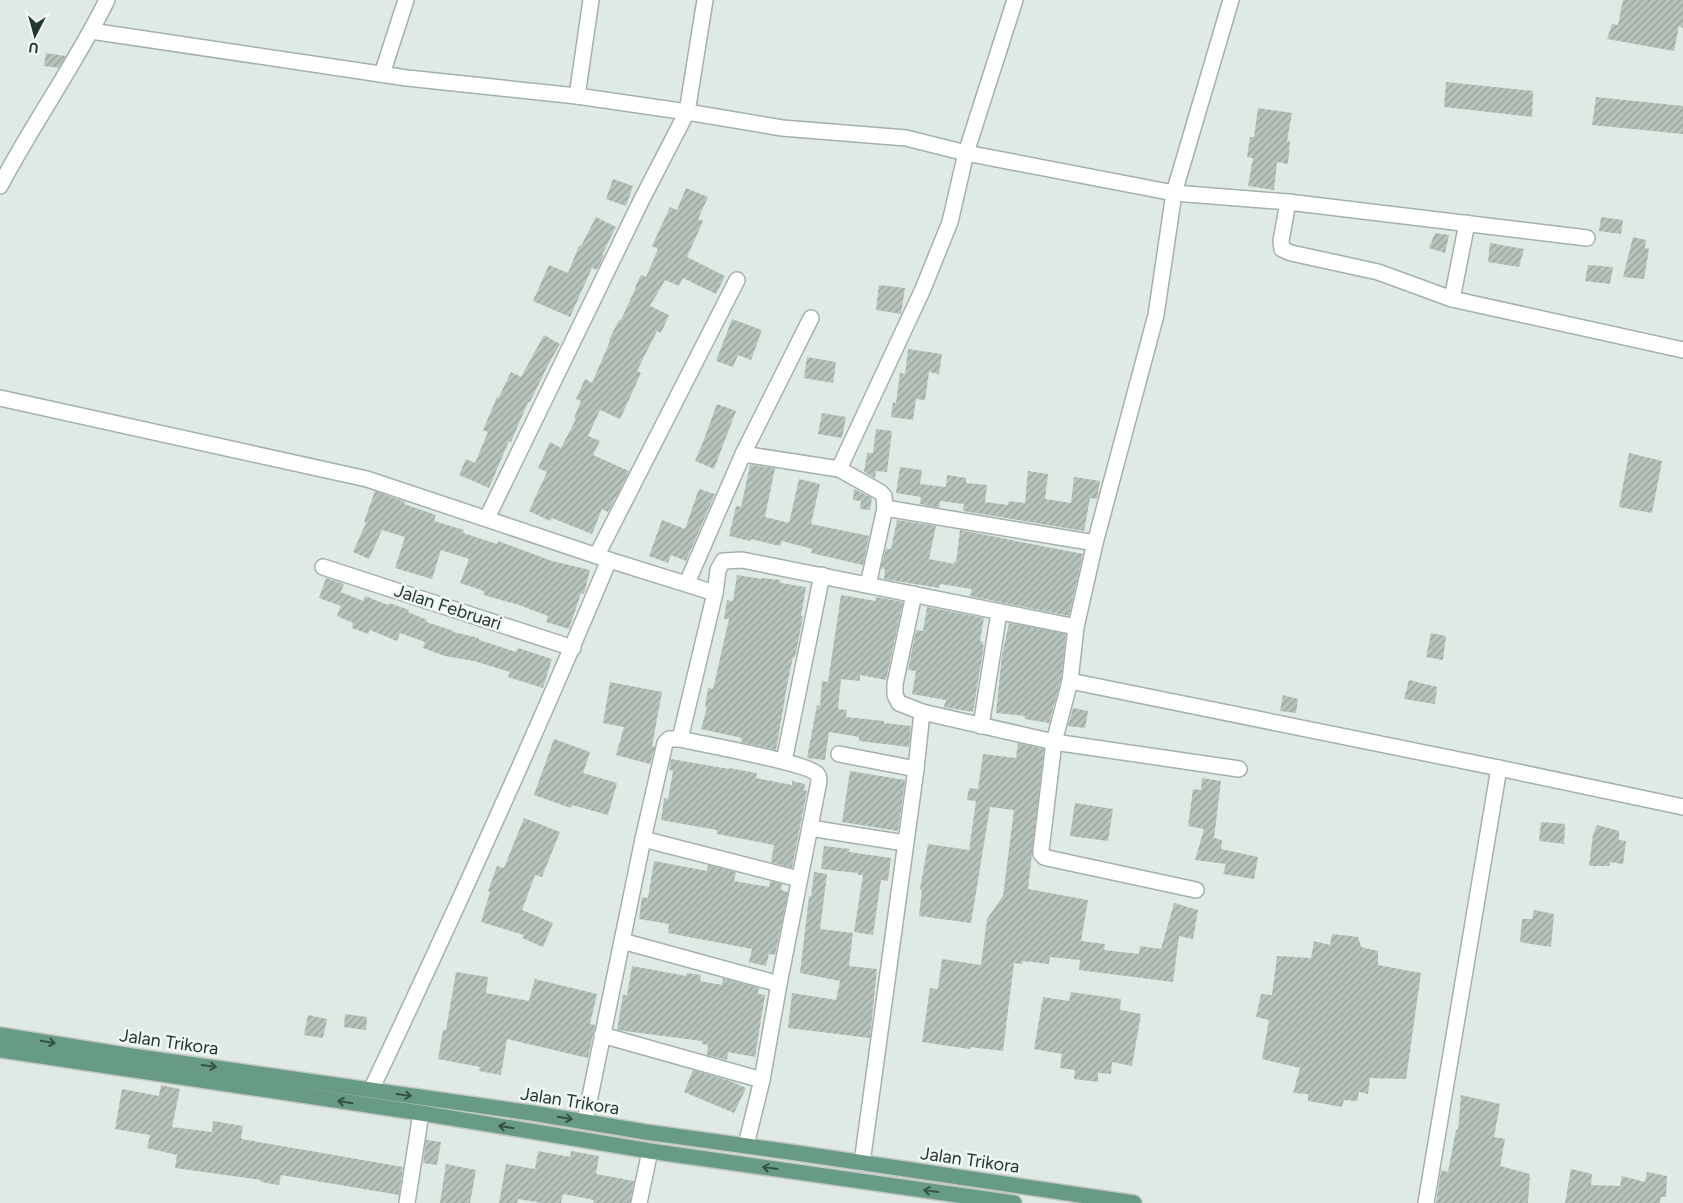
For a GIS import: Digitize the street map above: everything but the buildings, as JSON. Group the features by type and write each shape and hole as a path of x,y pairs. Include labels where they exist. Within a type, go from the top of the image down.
{"main road":[{"name":"Jalan Trikora","path":"0,1035 1134,1203"},
{"name":"Jalan Trikora","path":"0,1050 421,1113 650,1151 1014,1203"},
{"path":"528,1131 532,1113"}],"street":[{"path":"0,186 24,141 76,60 107,0"},
{"path":"382,74 406,0"},
{"path":"577,96 591,0"},
{"path":"487,518 641,201 687,112 705,0"},
{"path":"839,469 923,289 950,222 966,153 1015,0"},
{"path":"1196,890 1052,859 1041,854 1054,742 1070,681 1076,627 1095,543 1156,315 1174,192 1231,0"},
{"path":"91,31 382,74 577,96 782,128 906,138 966,153 1174,192 1288,202 1587,238"},
{"path":"1288,202 1281,241 1282,248 1297,254 1378,272 1452,299 1683,350"},
{"path":"1452,299 1467,223"},
{"path":"371,1090 440,945 572,648 603,558 738,280"},
{"path":"687,583 744,454 811,318"},
{"path":"0,398 367,478 603,558 715,593"},
{"path":"744,454 839,469 884,496 885,508 868,585"},
{"path":"885,508 1095,543"},
{"path":"680,739 715,593 718,570 722,561 730,559 742,560 1076,627"},
{"name":"Jalan Februari","path":"323,567 572,648"},
{"path":"784,761 822,576"},
{"path":"914,594 895,684 895,695 899,703 922,712 1054,742 1239,770"},
{"path":"981,726 998,612"},
{"path":"1070,681 1683,807"},
{"path":"862,1163 916,769 922,712"},
{"path":"585,1121 643,839 665,743 669,739 680,739 784,761 813,771 820,781 799,879 762,1080 746,1145"},
{"path":"839,754 916,769"},
{"path":"1426,1203 1499,768"},
{"path":"816,829 905,843"},
{"path":"643,839 799,879"},
{"path":"622,941 779,984"},
{"path":"602,1035 762,1080"},
{"path":"407,1203 421,1113"},
{"path":"639,1203 650,1151"}]}
